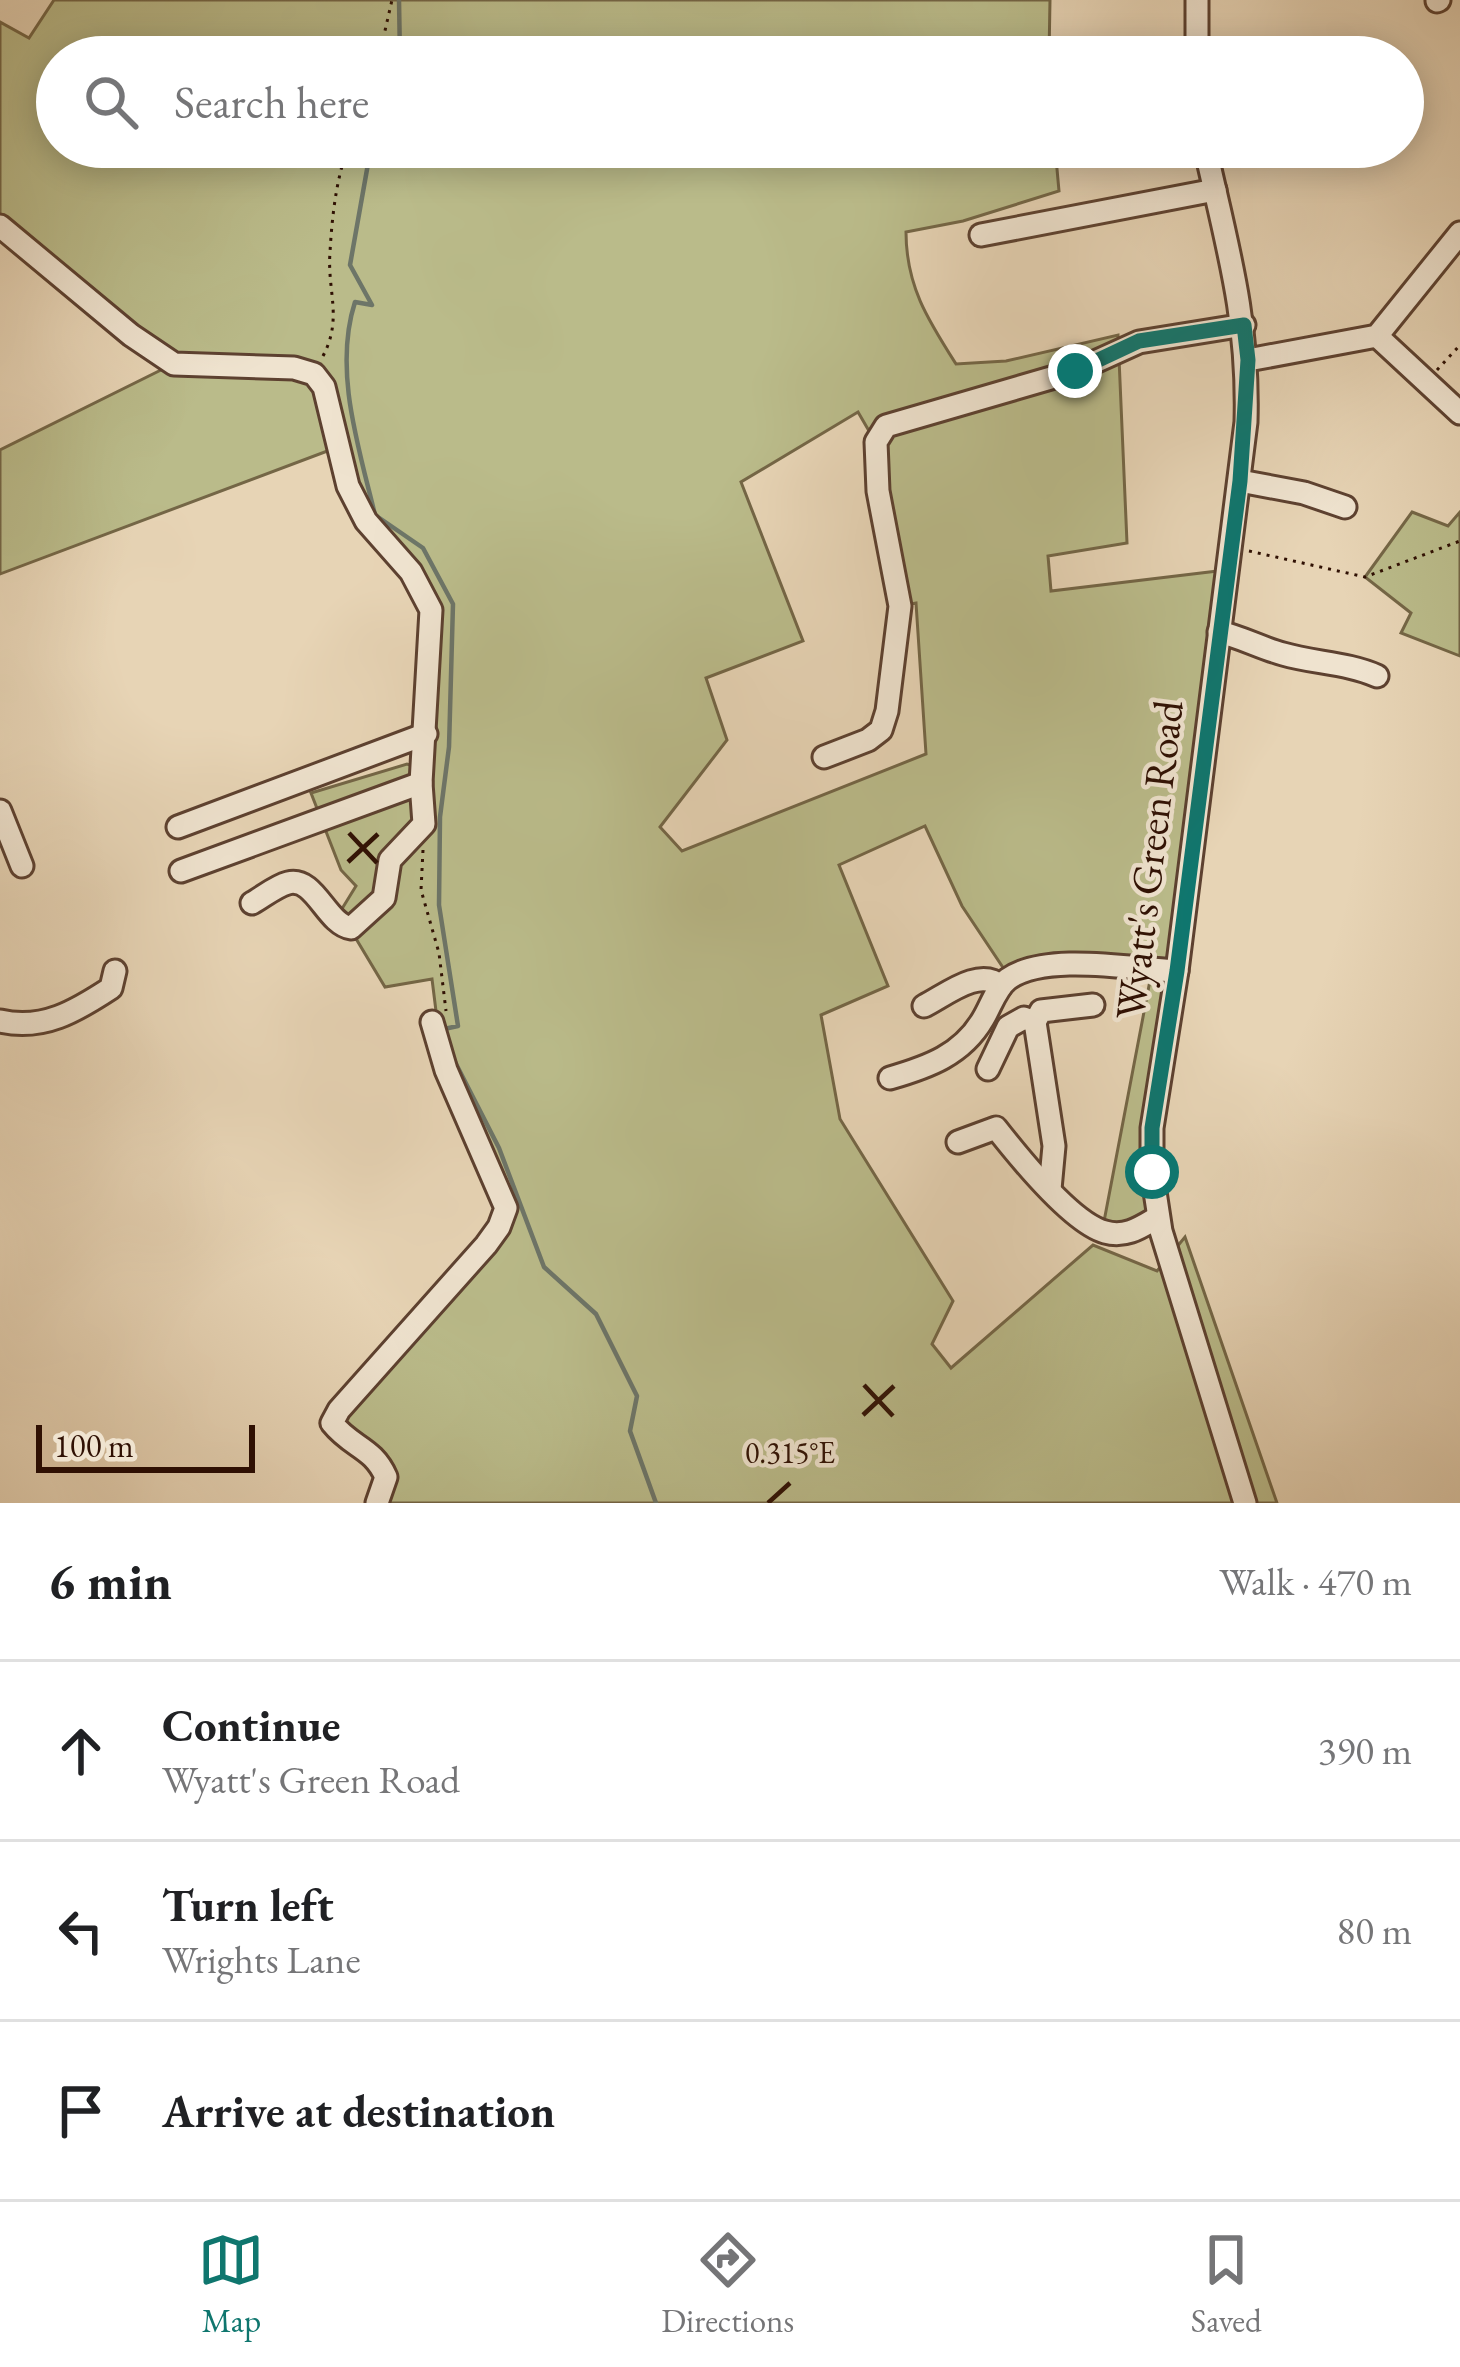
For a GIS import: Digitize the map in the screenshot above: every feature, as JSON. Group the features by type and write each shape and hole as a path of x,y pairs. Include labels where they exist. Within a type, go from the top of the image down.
{"street":[{"path":"1197,0 1197,36"},
{"name":"Wyatt's Green Road","path":"1210,168 1248,360 1240,481 1177,971 1152,1128 1152,1172 1158,1217 1245,1503"},
{"path":"981,235 1215,190"},
{"path":"0,226 131,335 174,364 294,368 314,374 324,387 348,486 366,521 411,572 431,610 421,783 424,824 390,860 384,898 351,928 337,924 300,883 288,883 252,903"},
{"path":"1248,360 1377,336 1460,235"},
{"path":"824,757 868,740 881,730 887,711 900,606 878,491 876,442 886,426 1075,371 1139,341 1244,325"},
{"path":"1377,336 1460,413"},
{"path":"1240,481 1345,507"},
{"path":"1219,632 1278,653 1357,667 1377,676"},
{"path":"178,827 426,734"},
{"path":"181,871 421,783"},
{"path":"0,811 22,866"},
{"path":"890,1078 941,1061 973,1034 1001,986 1024,972 1059,964 1177,971"},
{"path":"0,1021 37,1024 58,1019 111,988 116,971"},
{"path":"924,1006 980,977 1001,986"},
{"path":"1050,1189 1054,1146 1036,1022 1041,1011 1052,1007 1093,1005"},
{"path":"988,1069 1008,1027 1024,1018 1036,1022"},
{"path":"377,1503 386,1478 377,1458 345,1439 332,1423 486,1245 500,1227 506,1208 446,1070 432,1022"},
{"path":"958,1142 996,1129 1042,1185 1102,1232 1136,1231 1158,1217"}],"path":[{"path":"384,36 392,0"},
{"path":"314,374 335,333 329,254 340,168"},
{"path":"1426,383 1460,345"},
{"path":"1229,550 1365,577 1460,541"},
{"path":"424,824 421,890 440,952 447,1018 432,1022"}],"green space":[{"path":"54,0 1050,0 1049,36 36,36 36,168 1057,168 1059,191 963,221 906,232 907,251 920,302 956,364 1006,361 1118,335 1127,543 1048,556 1051,591 1226,570 1152,1128 1158,1217 1102,1232 1152,970 1059,964 1010,978 962,906 925,826 839,865 888,986 821,1015 840,1119 953,1301 932,1344 951,1368 1093,1245 1157,1271 1185,1237 1277,1503 377,1503 386,1477 332,1423 506,1208 432,1022 436,1011 432,979 385,987 340,912 356,886 341,870 311,793 407,764 416,767 426,733 431,610 366,521 338,447 0,574 0,450 173,364 0,226 0,22 29,38","holes":["858,412 876,443 900,606 916,603 926,754 682,851 660,827 727,740 706,678 803,641 741,482"]},
{"path":"1412,512 1448,526 1460,512 1460,656 1401,633 1411,613 1365,577"}],"waterway":[{"path":"399,0 400,36"},
{"path":"367,168 350,265 372,305 355,302 349,328 347,382 356,436 375,515 423,548 453,604 439,905 458,1026 444,1029"},
{"path":"455,1062 499,1148 544,1267 596,1314 637,1396 630,1431 656,1503"}],"route":[{"path":"1075,371 1139,341 1244,325 1248,360 1240,481 1177,971 1152,1128 1152,1172"}]}
